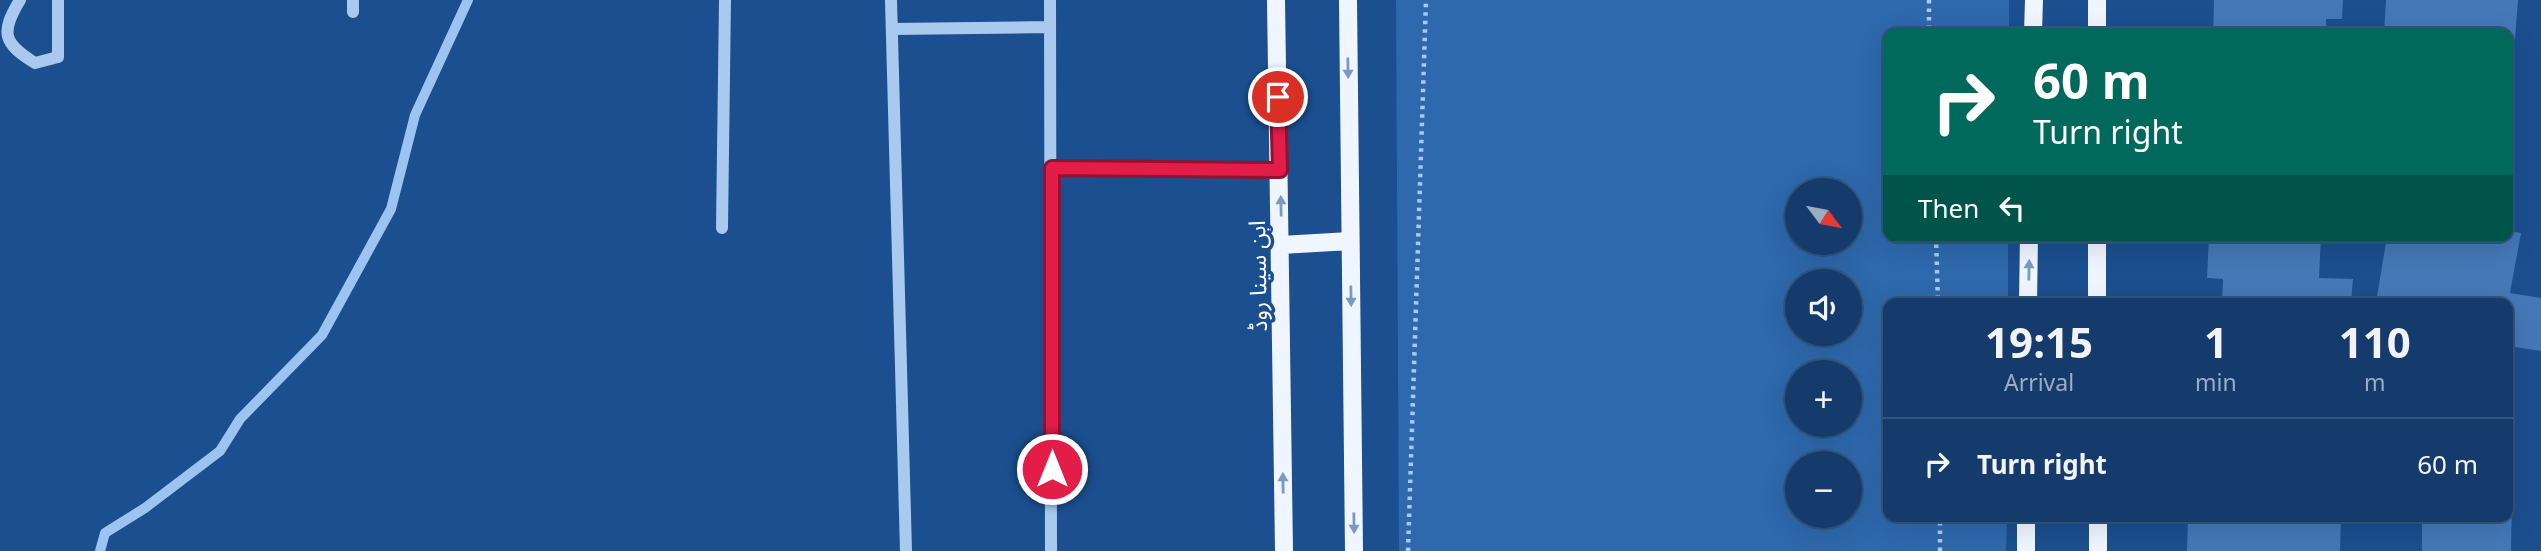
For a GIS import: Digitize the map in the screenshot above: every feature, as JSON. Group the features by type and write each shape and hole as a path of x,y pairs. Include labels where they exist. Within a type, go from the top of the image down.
{"main road":[{"name":"ابن سینا روڈ","path":"1276,0 1284,551"},
{"path":"1348,0 1354,551"},
{"path":"2033,28 2034,0"},
{"path":"2097,0 2097,28"},
{"path":"1281,245 1350,241"},
{"path":"2028,298 2029,242"},
{"path":"2097,242 2097,298"},
{"path":"2026,522 2026,551"},
{"path":"2098,522 2098,551"}],"street":[{"path":"20,0 6,30 8,41 13,49 35,63 58,58 58,0"},
{"path":"722,228 725,0"},
{"path":"891,0 906,551"},
{"path":"1050,0 1051,551"},
{"path":"892,29 1049,27"},
{"path":"1052,168 1280,170"}],"path":[{"path":"1408,551 1426,0"},
{"path":"1929,0 1929,28"},
{"path":"1936,242 1938,298"},
{"path":"1940,522 1940,551"}],"shaded area":[{"path":"1396,0 2009,0 2009,28 1883,28 1883,242 2008,242 2008,298 1883,298 1883,522 2007,522 2006,551 1399,551"}],"building":[{"path":"2214,0 2343,0 2342,19 2326,19 2326,28 2213,28"},
{"path":"2386,0 2518,0 2513,66 2513,28 2384,28"},
{"path":"2513,232 2521,233 2510,293 2541,298 2541,351 2513,347 2513,298 2377,298 2386,242 2513,242"},
{"path":"2209,242 2321,242 2319,278 2353,279 2351,298 2222,298 2223,279 2207,278"},
{"path":"2188,522 2341,522 2340,551 2187,551"},
{"path":"2422,522 2512,522 2511,551 2422,551"}],"waterway":[{"path":"100,551 105,533 145,508 220,451 240,419 322,335 391,209 415,115 468,0"}],"route":[{"path":"1052,469 1052,168 1280,170 1278,97"}]}
